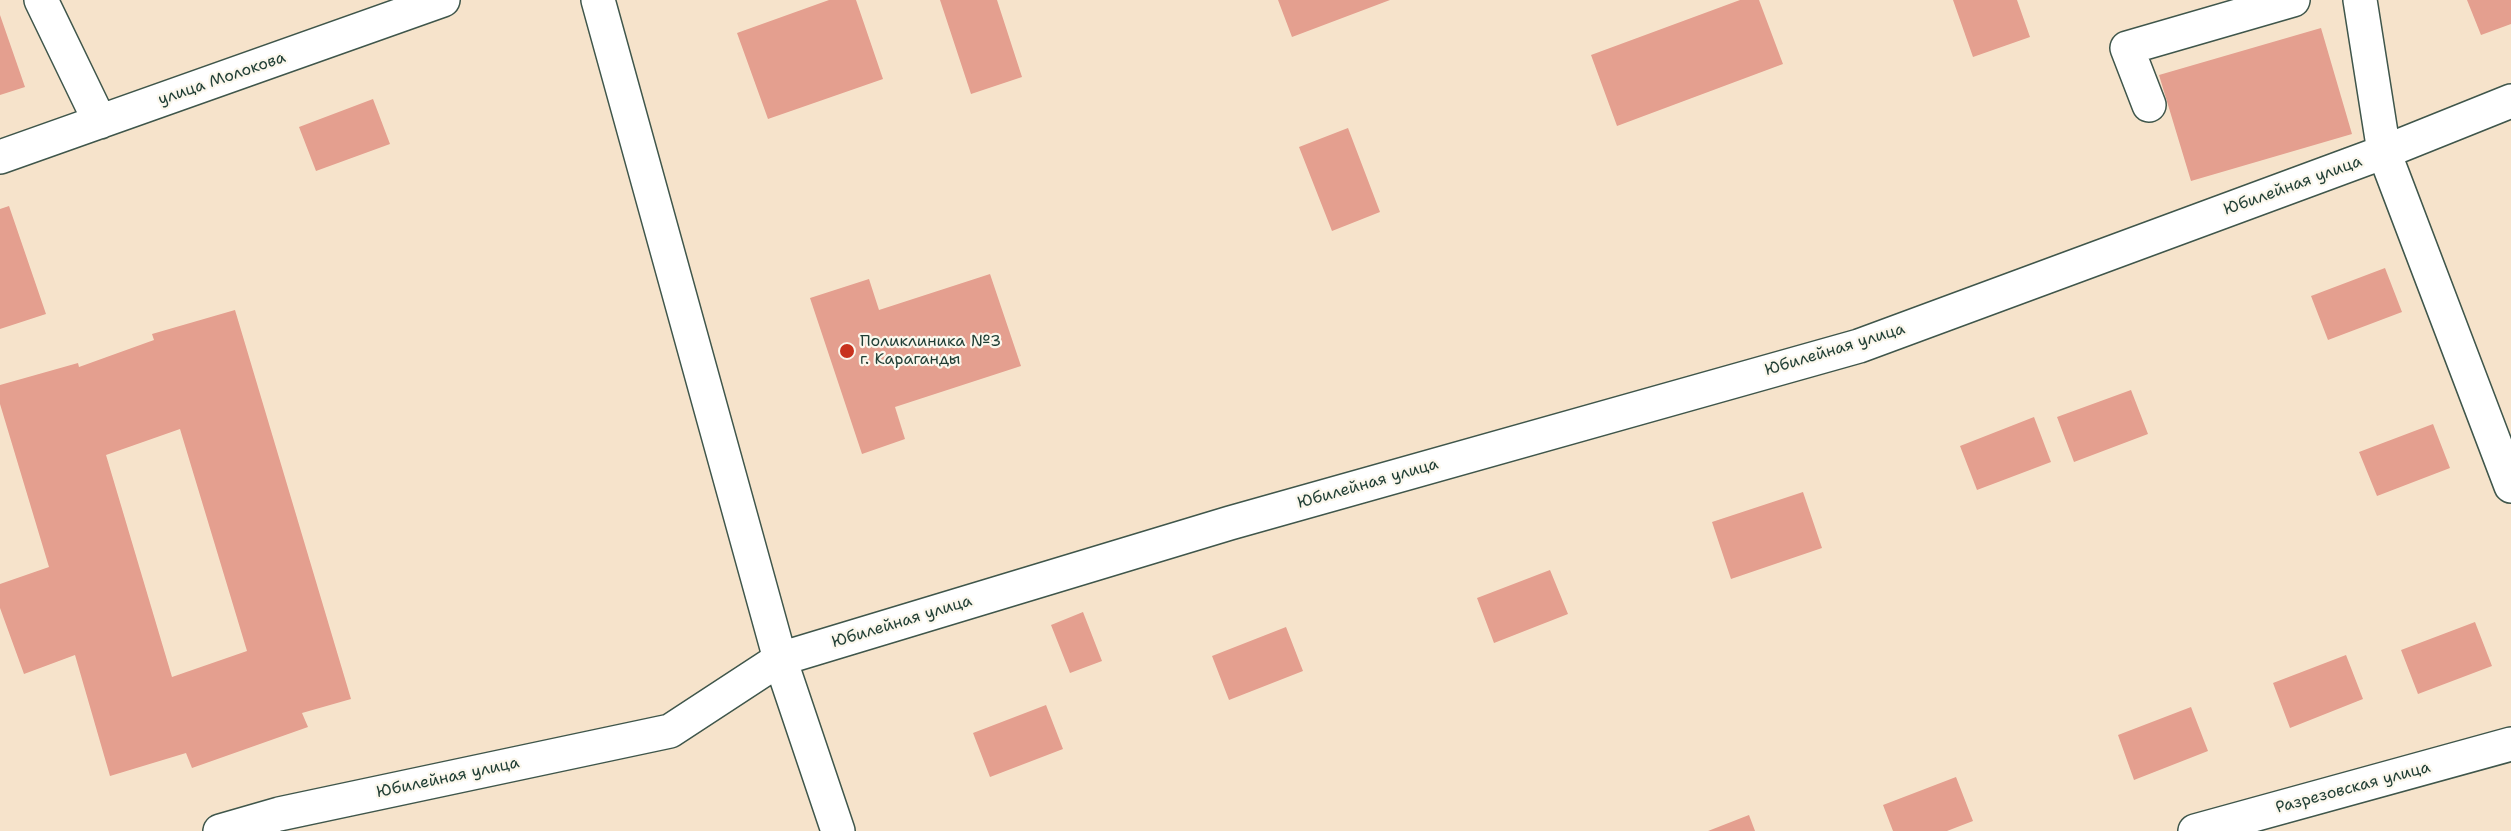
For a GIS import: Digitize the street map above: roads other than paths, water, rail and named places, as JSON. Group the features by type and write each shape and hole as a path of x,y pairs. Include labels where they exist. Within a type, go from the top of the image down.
{"street":[{"path":"41,0 100,122"},
{"name":"улица Молокова","path":"0,157 443,0"},
{"path":"598,0 780,659 838,831"},
{"path":"2149,105 2127,48 2293,0"},
{"path":"2360,0 2384,153 2511,486"},
{"name":"Юбилейная улица","path":"220,831 281,822 670,731 780,659 1230,523 1859,346 2384,153 2511,101"},
{"name":"Разрезовская улица","path":"2195,831 2511,744"}],"place":[{"name":"Поликлиника №3 г. Караганды","path":"847,351"}]}
